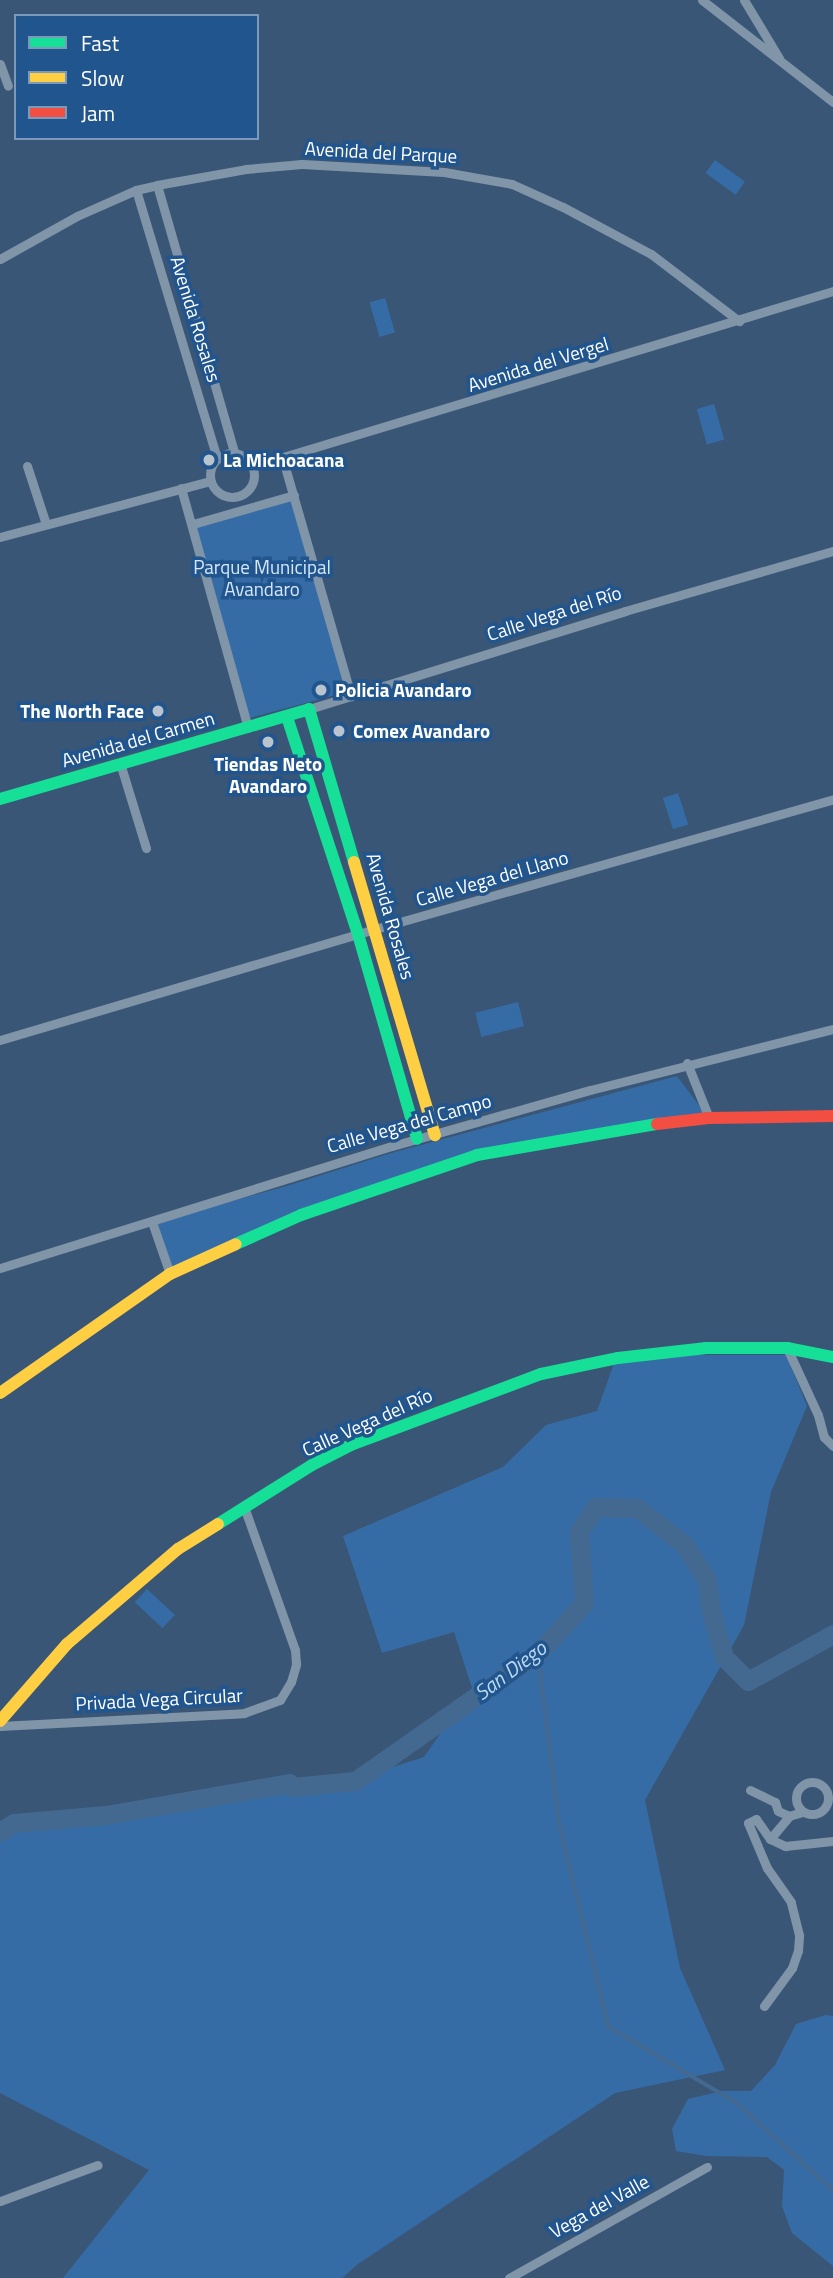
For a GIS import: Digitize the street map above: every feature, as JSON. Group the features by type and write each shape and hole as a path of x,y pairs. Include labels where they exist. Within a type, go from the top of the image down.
{"street":[{"path":"702,0 833,102"},
{"path":"744,0 783,64"},
{"path":"0,64 8,86"},
{"name":"Avenida del Parque","path":"0,259 77,216 136,190 157,184 246,169 316,164 444,172 512,184 651,254 739,321"},
{"name":"Avenida Rosales","path":"157,184 195,325 234,452"},
{"name":"Avenida Rosales","path":"136,190 217,459"},
{"name":"Avenida del Vergel","path":"253,466 283,460 833,292"},
{"path":"180,330 195,325"},
{"path":"234,452 245,457 255,473 251,488 239,496 224,496 211,481 210,472 217,459 234,452"},
{"path":"283,460 351,696"},
{"path":"27,466 46,524"},
{"path":"0,537 211,481"},
{"path":"181,488 248,728"},
{"path":"193,524 294,495"},
{"path":"239,496 244,509"},
{"name":"Calle Vega del Río","path":"287,717 625,611 833,551"},
{"name":"Avenida Rosales","path":"309,709 435,1135"},
{"name":"Avenida Rosales","path":"287,717 358,934 417,1139"},
{"name":"Avenida del Carmen","path":"0,799 287,717"},
{"path":"120,763 146,848"},
{"name":"Calle Vega del Llano","path":"0,1040 375,929 833,799"},
{"name":"Calle Vega del Campo","path":"0,1268 417,1139 687,1063 833,1030"},
{"path":"687,1063 709,1118"},
{"path":"0,1394 66,1344 170,1274 301,1215 457,1160 629,1127 709,1118 833,1116"},
{"path":"152,1222 170,1274"},
{"name":"Calle Vega del Río","path":"0,1724 67,1644 178,1549 312,1465 351,1445 541,1374 618,1358 706,1348 787,1348 833,1357"},
{"path":"787,1348 818,1415 824,1437 833,1446"},
{"name":"Privada Vega Circular","path":"0,1724 244,1713 280,1700 291,1682 296,1664 295,1650 244,1507"},
{"path":"750,1790 775,1802 778,1811 789,1816"},
{"path":"770,1839 789,1816 802,1812"},
{"path":"764,2006 792,1968 800,1943 791,1902 767,1868 749,1821 756,1819 770,1839 793,1847 833,1841"},
{"path":"0,2202 98,2165"},
{"name":"Vega del Valle","path":"509,2278 707,2167"}],"green space":[{"path":"715,160 745,182 736,195 706,173"},
{"path":"385,298 395,333 380,337 370,302"},
{"path":"714,404 724,440 707,445 697,409"},
{"name":"Parque Municipal Avandaro","path":"294,500 346,692 246,719 195,527"},
{"path":"678,793 688,824 673,829 663,798"},
{"path":"518,1002 524,1026 481,1037 475,1013"},
{"path":"677,1076 706,1115 476,1152 172,1271 155,1222 287,1186 388,1154"},
{"path":"617,1355 786,1355 807,1406 771,1492 744,1625 645,1800 680,1968 725,2070 615,2093 358,2264 342,2278 63,2278 149,2170 0,2093 0,1827 13,1820 107,1812 292,1781 294,1785 355,1779 424,1757 472,1688 454,1632 382,1653 343,1536 503,1467 546,1425 597,1411"},
{"path":"147,1589 175,1615 163,1628 135,1602"},
{"path":"826,2015 833,2016 833,2266 792,2233 782,2206 784,2170 767,2157 706,2156 676,2151 672,2129 688,2099 722,2091 751,2091 775,2065 796,2024"}],"waterway":[{"name":"San Diego","path":"0,1832 14,1823 106,1815 289,1783 292,1787 355,1781 538,1653 584,1603 579,1532 596,1507 637,1508 684,1544 707,1580 711,1611 724,1657 748,1681 833,1634"},
{"path":"538,1653 560,1826 609,2027 737,2103 833,2190"}],"traffic: fast":[{"path":"0,799 309,709 354,862"},
{"path":"287,717 358,934 417,1139"},
{"path":"236,1244 301,1215 477,1155 657,1124"},
{"path":"218,1524 312,1465 351,1445 541,1374 618,1358 706,1348 787,1348 833,1357"}],"traffic: slow":[{"path":"354,862 435,1135"},
{"path":"0,1393 170,1274 236,1244"},
{"path":"0,1721 67,1644 178,1549 218,1524"}],"traffic: jam":[{"path":"657,1124 709,1118 833,1116"}],"place":[{"name":"La Michoacana","path":"209,460"},
{"name":"Policia Avandaro","path":"321,690"},
{"name":"The North Face","path":"158,711"},
{"name":"Comex Avandaro","path":"339,731"},
{"name":"Tiendas Neto Avandaro","path":"268,742"}]}
